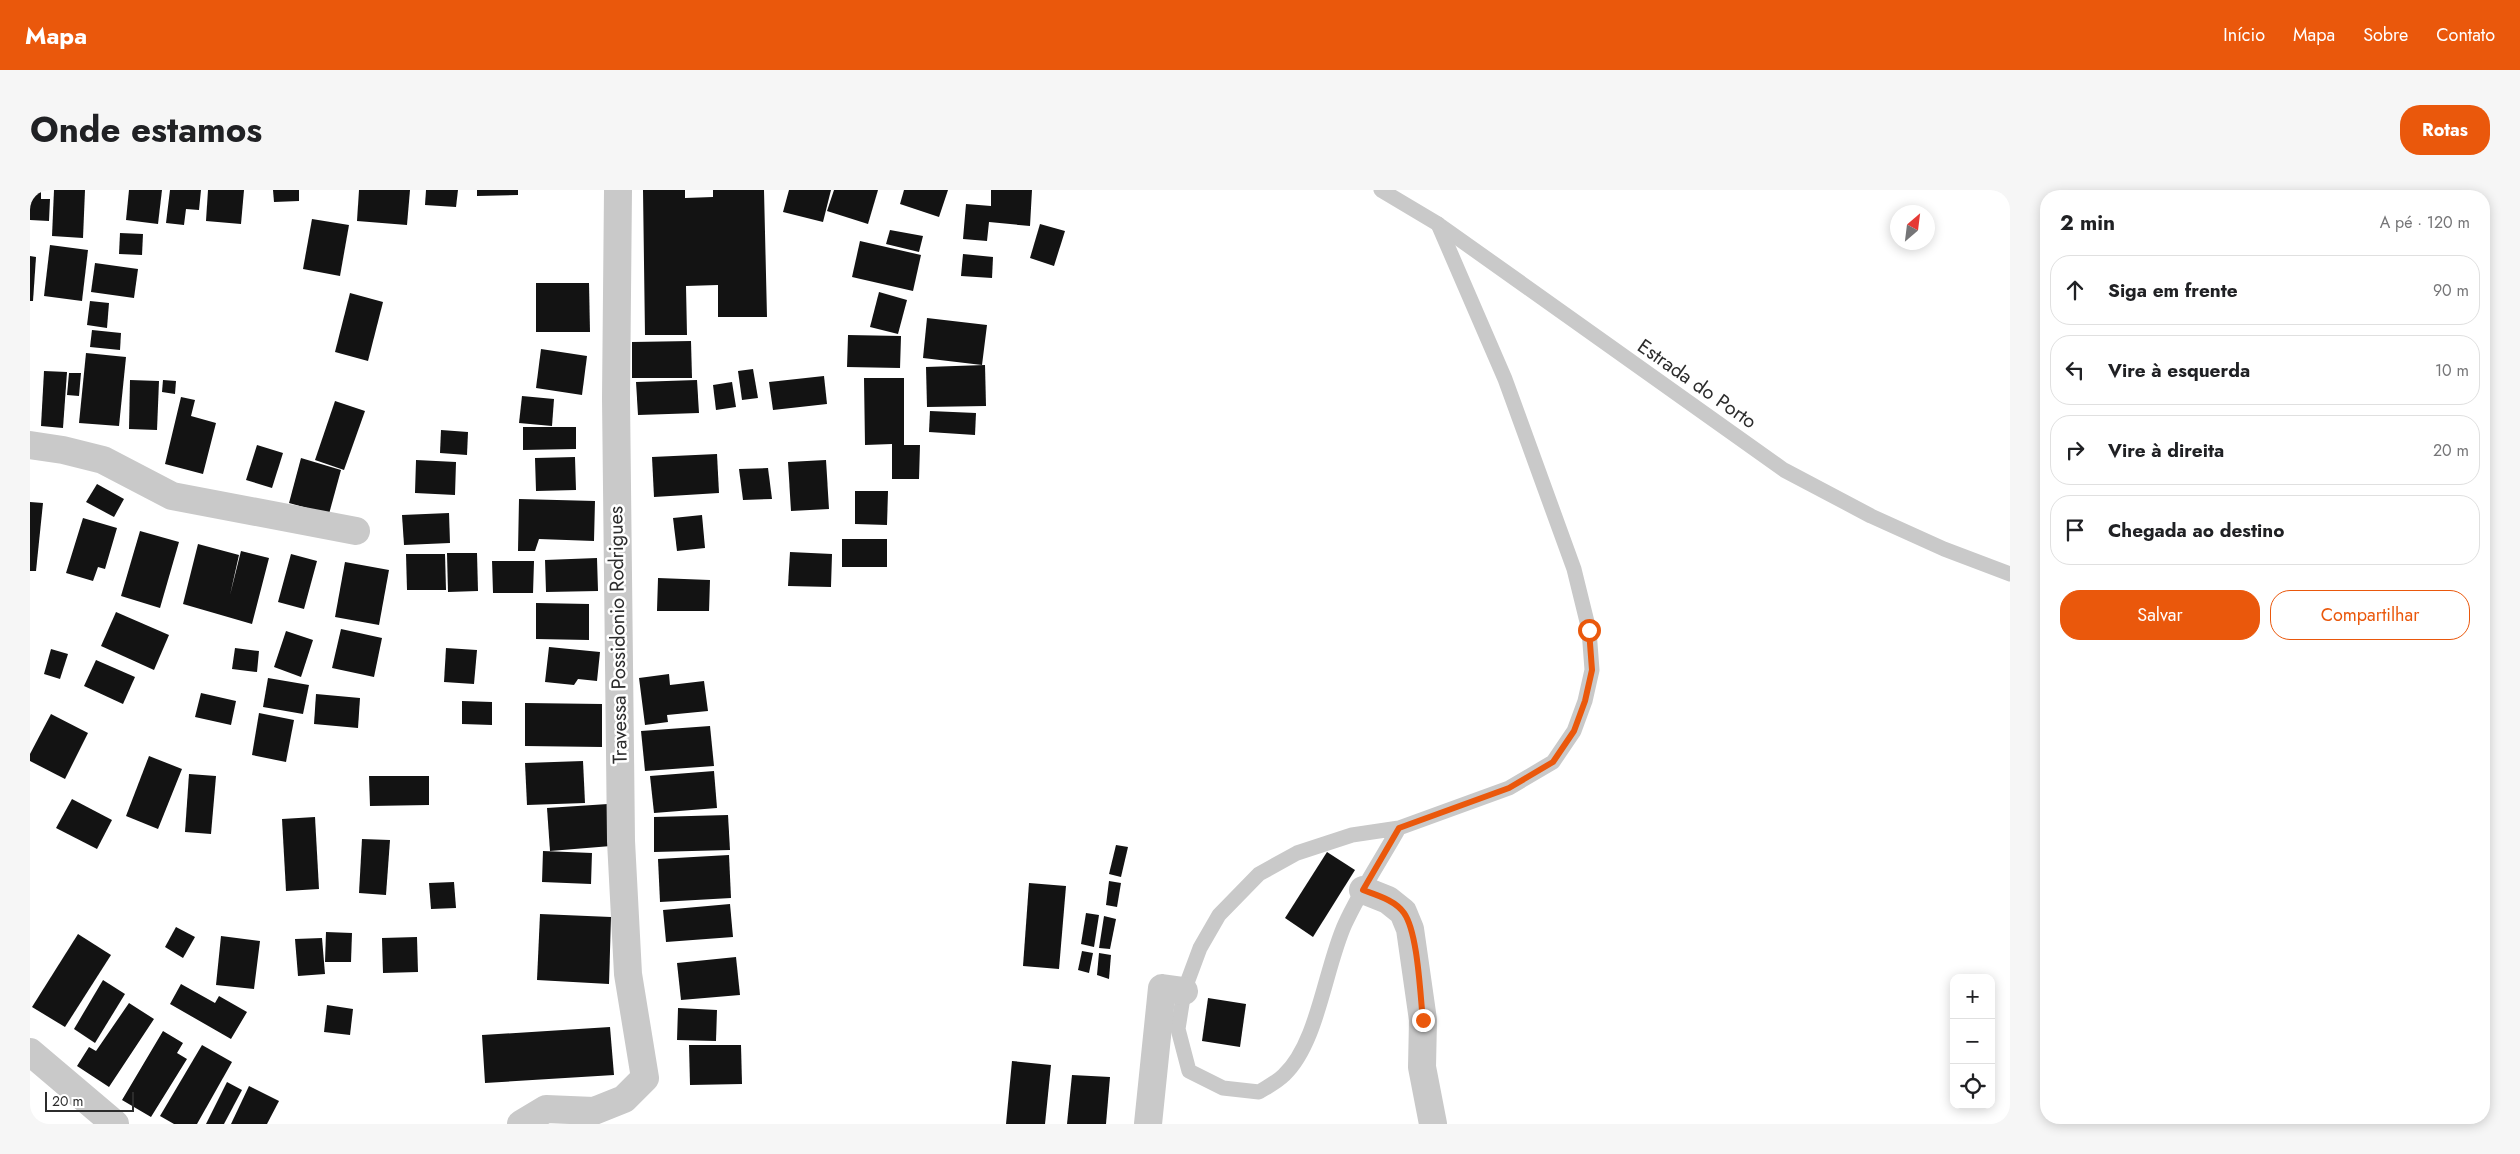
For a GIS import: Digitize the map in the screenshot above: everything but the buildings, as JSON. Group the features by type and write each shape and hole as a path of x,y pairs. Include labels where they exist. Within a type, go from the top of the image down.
{"street":[{"name":"Travessa Possidonio Rodrigues","path":"521,1124 546,1109 594,1111 624,1099 645,1078 628,974 621,841 616,408 618,190"},
{"path":"30,445 63,450 103,460 172,496 356,531"},
{"path":"1363,890 1388,900 1403,912 1410,929 1423,1020 1422,1067 1432,1124"},
{"path":"1148,1124 1162,988 1184,991"},
{"path":"30,1052 115,1124"}],"lane":[{"name":"Estrada do Porto","path":"1381,190 1438,224 1784,470 1870,516 1944,550 2010,574"},
{"path":"1399,828 1345,924 1330,962 1314,1023 1301,1050 1284,1075 1258,1092 1223,1088 1189,1071 1178,1029 1184,991 1200,948 1219,915 1259,874 1297,853 1352,834 1399,828 1509,788 1553,762 1574,731 1585,701 1592,670 1589,630 1574,569 1504,379 1438,224"}],"route":[{"path":"1423,1020 1415,954 1410,929 1403,912 1388,900 1363,890 1399,828 1509,788 1553,762 1574,731 1585,701 1592,670 1589,630"}]}
